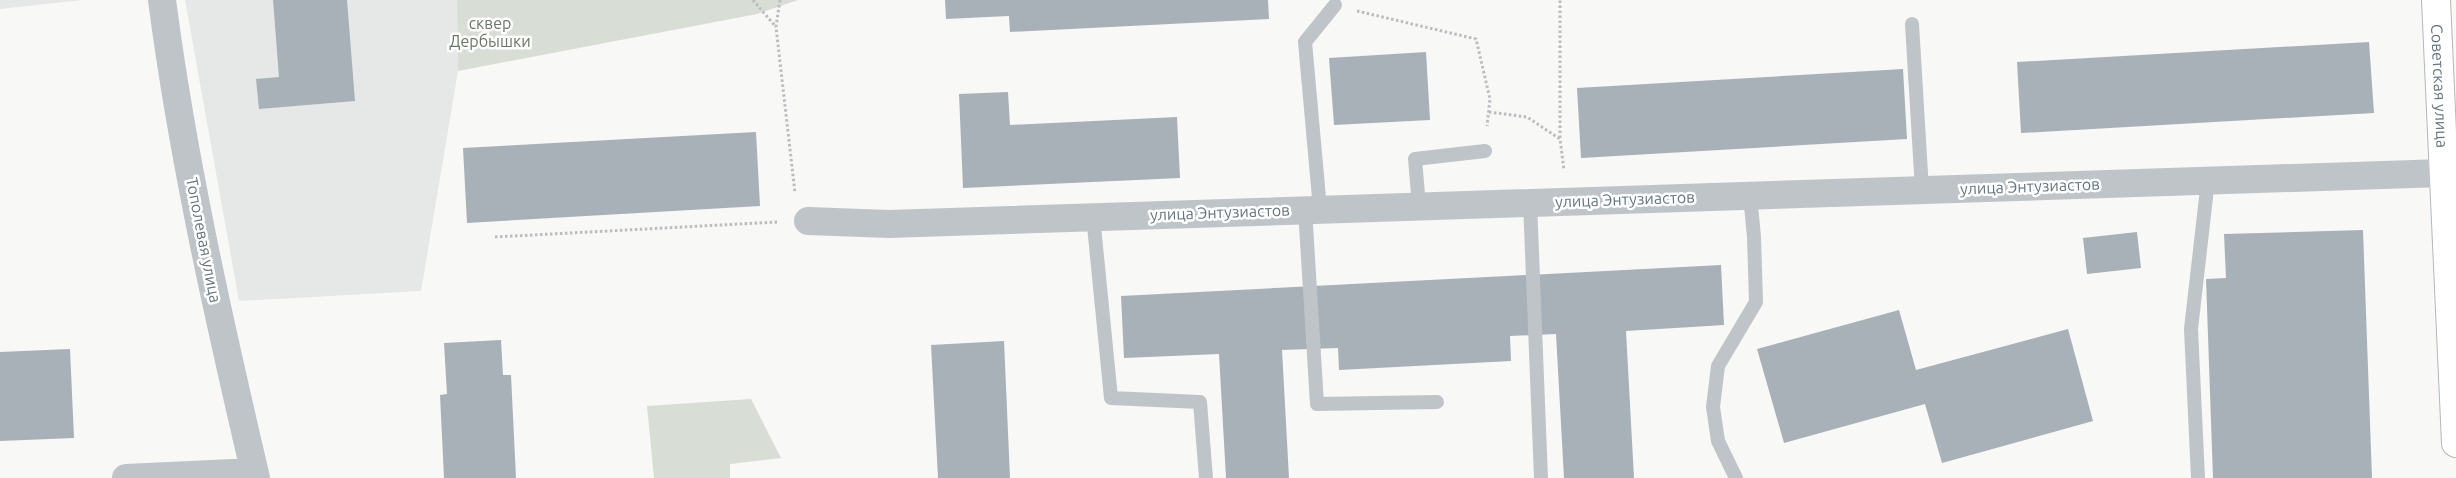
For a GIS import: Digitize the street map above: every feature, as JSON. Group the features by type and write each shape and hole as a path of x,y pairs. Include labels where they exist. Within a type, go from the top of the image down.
{"street":[{"name":"Тополевая улица","path":"162,0 171,71 221,326 255,475"},
{"name":"Советская улица","path":"2436,0 2449,172 2456,443"},
{"name":"улица Энтузиастов","path":"808,221 889,224 2449,172"},
{"path":"126,478 255,475"}],"lane":[{"path":"1335,5 1304,42 1313,209 1317,404 1437,402"},
{"path":"1912,24 1922,190"},
{"path":"1419,206 1414,159 1485,151"},
{"path":"2198,478 2191,329 2208,180"},
{"path":"1736,478 1718,441 1713,407 1718,366 1756,302 1754,237 1750,195"},
{"path":"1530,202 1541,478"},
{"path":"1093,216 1111,398 1200,402 1206,478"}],"path":[{"path":"753,0 776,27"},
{"path":"780,0 776,27 797,215 808,221"},
{"path":"1560,0 1560,139 1568,201"},
{"path":"1335,5 1476,39 1490,99 1485,151"},
{"path":"1489,112 1527,117 1560,139"},
{"path":"495,237 808,221"}],"shaded area":[{"path":"0,0 83,0 0,9"},
{"path":"185,0 457,0 458,71 421,291 239,301"}],"green space":[{"name":"сквер Дербышки","path":"457,0 798,0 757,14 458,71"},
{"path":"751,399 781,458 730,464 730,478 654,478 647,406"}],"building":[{"path":"273,0 347,0 355,101 259,109 256,79 279,77"},
{"path":"945,0 1268,0 1269,19 1010,32 1009,16 946,19"},
{"path":"2369,42 2374,113 2021,133 2017,62"},
{"path":"1426,52 1430,120 1334,125 1329,58"},
{"path":"1903,69 1907,139 1581,158 1577,88"},
{"path":"1008,92 1010,125 1177,117 1180,178 963,188 959,94"},
{"path":"756,132 760,206 467,223 463,148"},
{"path":"2363,230 2372,478 2213,478 2206,279 2226,278 2224,234"},
{"path":"2137,232 2141,268 2087,274 2083,238"},
{"path":"1721,265 1724,325 1626,331 1634,478 1564,478 1556,334 1510,336 1511,361 1339,370 1338,348 1282,350 1289,478 1226,478 1219,354 1124,358 1121,296"},
{"path":"1899,310 1916,370 2068,329 2093,421 1942,463 1925,404 1784,443 1757,349"},
{"path":"501,340 503,375 511,375 516,478 444,478 440,395 447,394 444,343"},
{"path":"1004,341 1010,478 938,478 931,345"},
{"path":"70,349 74,438 0,441 0,352"}]}
